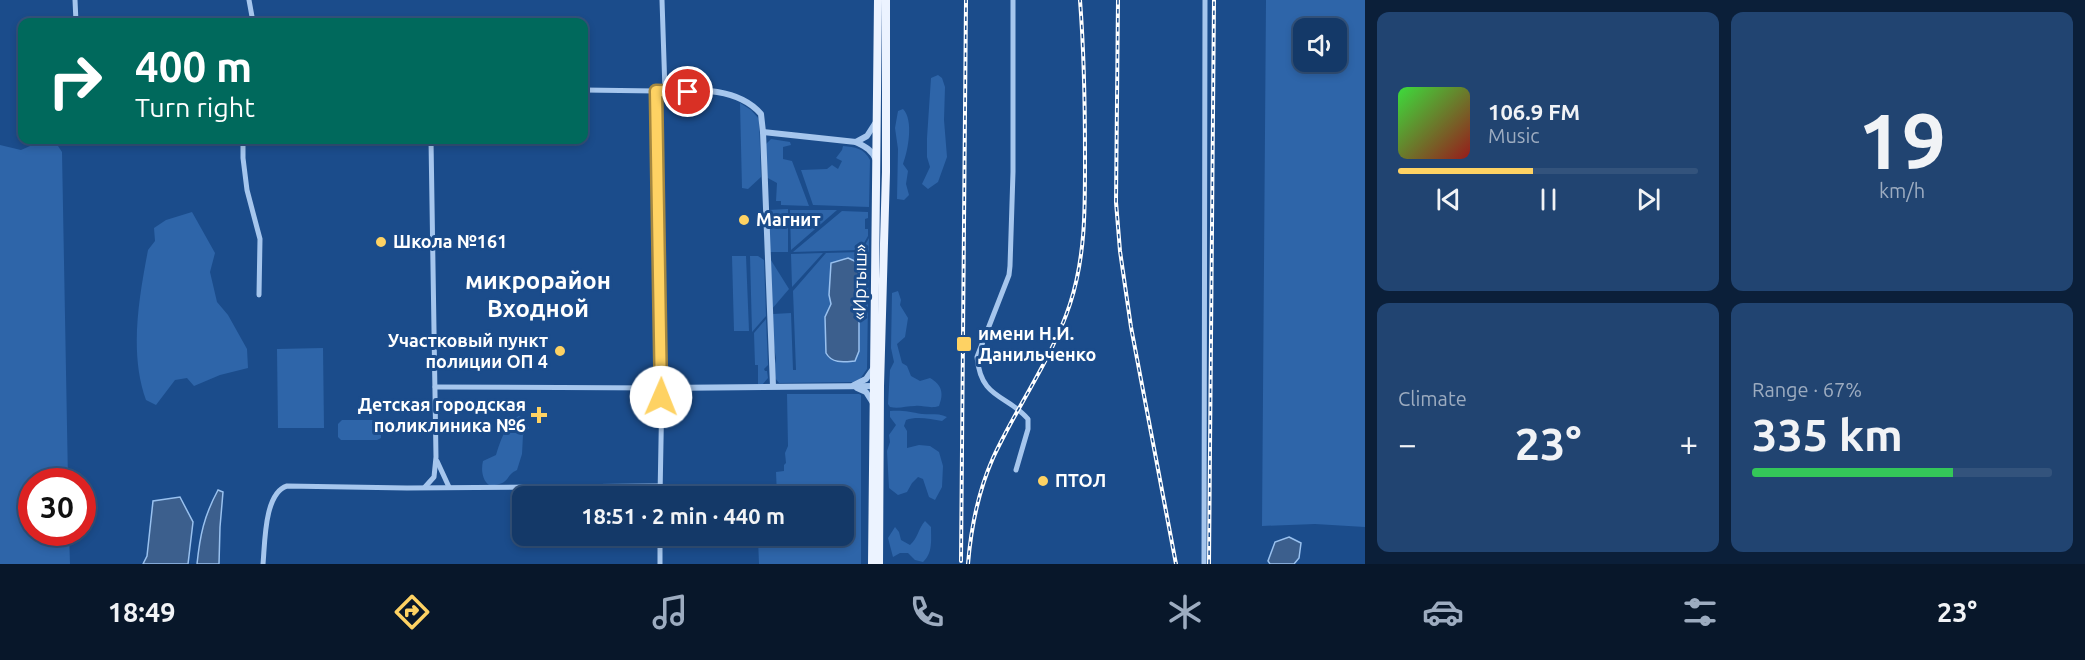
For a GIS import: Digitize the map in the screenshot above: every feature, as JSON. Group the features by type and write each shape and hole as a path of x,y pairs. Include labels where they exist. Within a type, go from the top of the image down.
{"main road":[{"name":"«Иртыш»","path":"872,564 874,405 877,386 874,367 878,0"},
{"name":"«Иртыш»","path":"879,564 877,386 886,172 886,0"}],"street":[{"path":"75,0 76,18"},
{"path":"249,0 252,18"},
{"path":"662,0 665,91"},
{"path":"1014,0 1013,172 1009,276 977,357 978,370 986,386 1028,419 1028,429 1016,470"},
{"path":"1204,564 1205,0"},
{"path":"588,90 724,93 758,110 762,118 763,132 773,386"},
{"path":"656,91 662,388 660,486"},
{"path":"856,142 867,136 874,128 877,119"},
{"path":"763,132 856,142 873,153 877,164"},
{"path":"243,144 247,190 260,239 259,295"},
{"path":"425,487 434,477 436,458 431,144"},
{"path":"851,386 866,379 874,367"},
{"path":"851,386 866,392 874,405"},
{"path":"435,387 877,386"},
{"path":"436,458 449,487"},
{"path":"263,564 267,517 277,493 282,488 512,487"},
{"path":"660,546 660,564"}],"shaded area":[{"path":"1266,0 1365,0 1365,527 1315,524 1262,526"},
{"path":"938,75 942,78 945,87 944,120 947,157 938,182 928,189 922,184 930,167 927,157 927,138 931,78"},
{"path":"740,103 759,119 761,177 748,189 742,188"},
{"path":"903,109 909,128 907,151 903,164 908,171 906,184 909,195 904,200 897,199 898,149 895,128 898,111"},
{"path":"771,139 790,142 791,145 783,147 783,159 792,161 809,206 781,205 781,201 776,201 777,183 766,177 766,144"},
{"path":"40,144 58,146 62,152 68,468 18,468 18,546 69,546 70,564 0,564 0,145 21,150"},
{"path":"843,146 859,149 870,160 869,207 813,205 801,170 827,169 832,165 838,169 842,161 836,158"},
{"path":"788,209 788,252 769,252 768,210"},
{"path":"790,210 837,210 791,250"},
{"path":"842,211 868,212 865,229 868,229 868,236 860,250 793,252"},
{"path":"192,212 215,253 210,272 217,302 228,315 247,349 248,368 220,375 194,386 187,378 175,380 156,405 146,400 141,382 137,345 139,306 148,250 155,241 154,228 166,220"},
{"path":"869,238 867,369 860,379 853,382 779,383 775,378 774,369 776,358 773,342 773,314 791,313 793,370 796,370 793,291 826,253 861,252"},
{"path":"823,253 792,287 791,254"},
{"path":"732,256 746,256 749,331 734,331"},
{"path":"750,256 758,256 764,260 766,316 752,332"},
{"path":"769,257 789,289 771,310"},
{"path":"848,258 859,263 859,351 855,361 843,362 835,361 826,353 825,317 831,304 829,295 831,263"},
{"path":"898,291 900,305 908,318 905,337 897,344 902,363 907,366 911,376 920,381 930,378 937,384 942,393 939,406 896,408 888,404 890,370 894,362 891,348 892,293"},
{"path":"766,319 768,365 764,369 767,371 768,378 762,385 758,384 758,365 755,365 754,333"},
{"path":"323,348 324,428 278,428 277,349"},
{"path":"787,394 861,395 861,564 759,564 758,546 854,546 854,486 777,486 776,472 784,471 785,453 788,446"},
{"path":"890,411 947,417 942,421 924,418 910,419 906,420 904,426 907,431 907,448 919,445 930,446 939,452 943,466 942,487 935,500 929,497 923,479 918,477 907,492 898,495 889,488 887,451 890,442 889,435 896,425 890,417"},
{"path":"519,416 529,428 523,435 522,454 517,470 501,484 489,485 483,474 483,461 496,455 507,428"},
{"path":"342,420 379,420 381,438 341,440 338,437 338,424"},
{"path":"218,490 223,492 219,564 197,564 203,526"},
{"path":"180,497 193,522 188,564 143,564 147,556 153,501"},
{"path":"925,521 931,527 931,546 923,562 915,560 908,553 900,553 893,557 888,538 895,527 901,540 910,545"},
{"path":"1289,537 1301,543 1299,558 1294,564 1270,564 1268,561 1275,542"}],"railway":[{"path":"961,561 966,0"},
{"path":"968,564 976,510 983,484 1002,439 1063,324 1079,267 1084,230 1085,174 1080,0"},
{"path":"1118,0 1116,202 1120,251 1131,327 1176,564"},
{"path":"1209,564 1214,0"}],"place":[{"name":"Магнит","path":"744,220"},
{"name":"Школа №161","path":"381,242"},
{"name":"имени Н.И. Данильченко","path":"964,344"},
{"name":"Участковый пункт полиции ОП 4","path":"560,351"},
{"name":"Детская городская поликлиника №6","path":"539,415"},
{"name":"ПТОЛ","path":"1043,481"}],"district":[{"name":"микрорайон Входной","path":"538,295"}],"route":[{"path":"661,397 656,91 688,92"}]}
